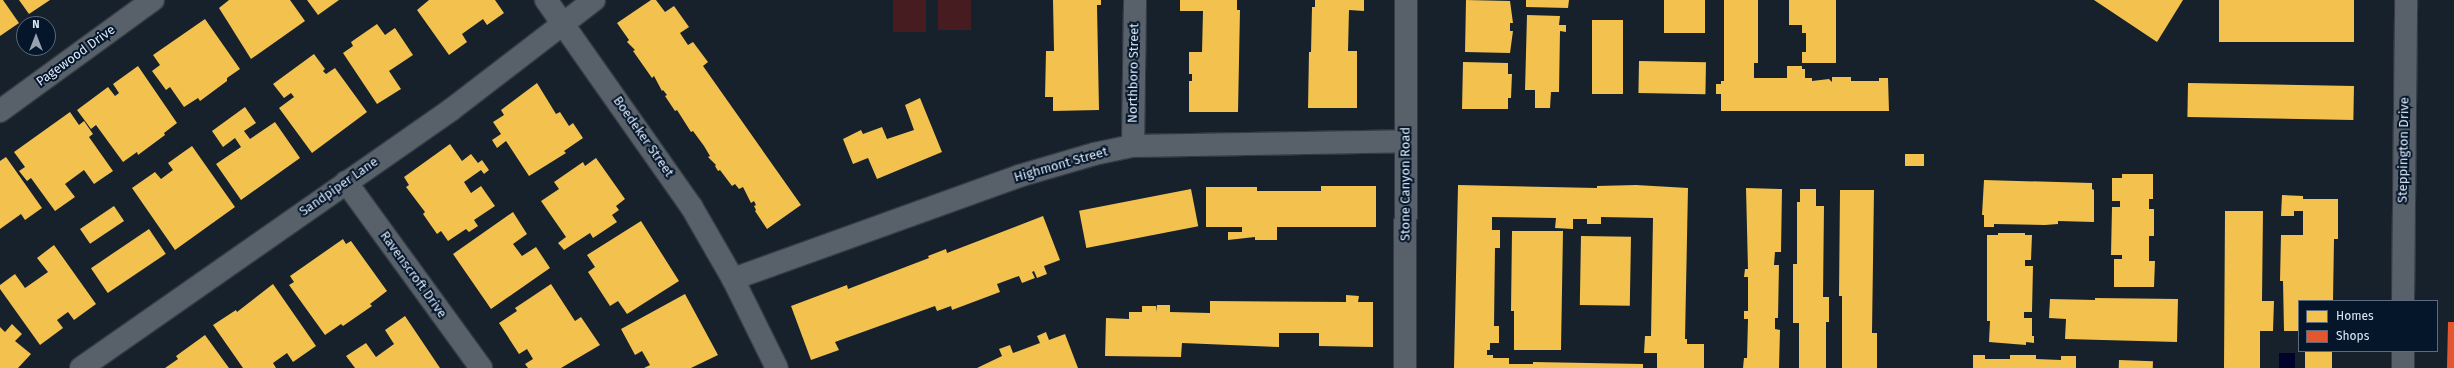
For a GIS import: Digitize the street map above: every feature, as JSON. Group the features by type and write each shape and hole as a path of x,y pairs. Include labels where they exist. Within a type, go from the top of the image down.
{"street":[{"name":"Pagewood Drive","path":"0,111 153,0"},
{"name":"Boedeker Street","path":"546,0 691,206 733,279 777,368"},
{"name":"Sandpiper Lane","path":"81,368 452,109 594,0"},
{"name":"Northboro Street","path":"1133,146 1135,0"},
{"name":"Stone Canyon Road","path":"1405,368 1406,0"},
{"name":"Steppington Drive","path":"2403,300 2406,0"},
{"name":"Highmont Street","path":"733,279 1019,176 1094,154 1133,146 1406,142"},
{"name":"Ravenscroft Drive","path":"346,182 481,368"},
{"path":"2403,352 2403,368"}],"shaded area":[{"path":"893,0 926,0 926,32 893,32"},
{"path":"938,0 971,0 971,30 938,30"}],"water":[{"path":"2279,353 2295,353 2295,368 2279,368"}],"building: Homes":[{"path":"0,0 3,0 16,19 16,25 0,36"},
{"path":"19,0 50,0 29,14"},
{"path":"229,0 290,0 305,21 251,59 219,8"},
{"path":"307,0 339,0 318,15"},
{"path":"429,0 495,0 504,13 487,25 483,19 462,34 467,42 449,55 417,10"},
{"path":"651,0 656,0 665,12 674,6 689,27 680,33 688,45 693,42 708,62 703,66 801,205 767,229 755,211 754,206 756,205 754,201 751,203 743,187 739,189 735,184 732,186 720,170 718,171 715,166 716,165 708,157 710,156 704,146 693,131 691,132 677,110 675,111 665,96 667,95 663,90 662,91 654,76 652,78 633,51 635,50 627,42 629,40 617,23"},
{"path":"1053,0 1101,0 1101,5 1097,5 1099,110 1053,111 1053,97 1045,97 1046,51 1054,51"},
{"path":"1180,0 1237,0 1237,10 1240,10 1238,112 1189,112 1189,81 1192,81 1192,74 1189,74 1189,52 1202,52 1203,11 1180,11"},
{"path":"1315,0 1364,0 1364,11 1349,10 1348,51 1357,51 1357,108 1308,108 1309,52 1311,52 1312,7 1315,7"},
{"path":"1466,0 1510,1 1513,23 1510,23 1510,31 1513,31 1510,53 1465,52"},
{"path":"1526,0 1569,0 1568,8 1526,7"},
{"path":"1664,0 1705,0 1705,33 1664,33"},
{"path":"1724,0 1758,0 1758,63 1754,63 1754,78 1787,78 1787,66 1802,66 1802,69 1805,69 1805,78 1812,78 1812,81 1829,79 1832,82 1832,77 1851,77 1851,81 1879,81 1879,78 1888,78 1889,111 1721,111 1721,94 1716,94 1716,84 1721,84 1721,81 1724,81"},
{"path":"1789,0 1836,0 1836,63 1802,63 1802,52 1806,52 1806,33 1802,33 1802,25 1789,25"},
{"path":"2094,0 2183,0 2157,42"},
{"path":"2219,0 2354,0 2354,42 2219,42"},
{"path":"1527,15 1560,16 1559,25 1566,25 1566,32 1560,31 1559,92 1551,92 1550,108 1535,108 1535,90 1525,90"},
{"path":"205,19 240,69 227,78 227,81 200,101 198,98 184,107 170,87 166,90 152,71 160,65 153,55"},
{"path":"1592,20 1623,20 1623,94 1592,94"},
{"path":"377,24 385,35 395,28 413,55 389,71 401,89 377,104 343,53 353,46 351,42"},
{"path":"314,54 325,69 323,71 326,74 335,68 367,112 312,153 279,108 294,97 291,93 284,98 273,84"},
{"path":"1639,61 1706,62 1705,94 1638,93"},
{"path":"1463,62 1508,63 1508,74 1512,74 1511,98 1508,98 1508,109 1462,109"},
{"path":"138,66 177,123 164,133 165,135 138,155 137,152 123,162 96,125 91,129 77,110 108,87 115,96 119,93 113,84"},
{"path":"537,83 556,114 560,112 569,126 573,123 583,138 564,151 566,153 529,176 506,141 497,148 492,140 501,134 493,122 504,115 501,110"},
{"path":"2188,83 2354,86 2353,120 2187,117"},
{"path":"920,98 942,152 877,179 868,158 853,164 843,139 861,130 863,134 882,127 887,139 914,130 905,105"},
{"path":"245,107 256,123 244,131 250,139 275,122 300,158 241,200 216,164 241,147 235,138 223,147 212,131"},
{"path":"70,112 79,125 84,121 93,134 89,137 113,171 94,184 84,170 65,184 75,197 55,211 31,178 27,181 19,171 25,167 14,152"},
{"path":"450,144 462,161 471,154 478,163 482,160 489,170 484,174 481,170 464,182 471,193 481,186 495,206 474,220 478,226 469,232 466,229 448,241 441,231 437,234 423,214 425,212 406,187 409,185 404,177"},
{"path":"192,146 235,207 175,250 132,188 155,172 161,179 173,170 168,163"},
{"path":"1905,154 1924,154 1924,166 1905,166"},
{"path":"6,157 42,208 25,220 21,214 0,229 0,161"},
{"path":"596,158 625,199 616,206 619,210 612,215 617,222 593,238 590,233 564,250 558,243 566,237 541,201 559,189 554,182 583,162 585,166"},
{"path":"2122,174 2153,174 2153,199 2149,199 2149,209 2154,209 2154,236 2149,236 2149,261 2155,261 2154,287 2114,287 2114,259 2122,259 2122,255 2111,255 2112,207 2120,207 2120,201 2112,201 2112,178 2122,178"},
{"path":"1984,180 2092,183 2092,189 2094,190 2094,222 2058,221 2058,224 1994,224 1994,227 1984,227 1984,215 1982,215"},
{"path":"1458,185 1597,188 1597,186 1636,185 1688,188 1685,339 1687,339 1687,344 1704,344 1704,368 1657,368 1657,353 1644,353 1645,336 1651,336 1653,218 1601,217 1601,224 1587,224 1587,219 1573,219 1573,229 1555,228 1556,218 1492,217 1492,230 1500,230 1500,248 1495,248 1494,326 1499,326 1499,343 1490,343 1490,350 1487,350 1487,355 1493,355 1493,358 1509,358 1509,364 1533,364 1533,362 1643,364 1643,368 1454,368"},
{"path":"1321,186 1376,186 1376,227 1277,227 1277,240 1255,240 1255,237 1228,240 1228,232 1242,232 1242,227 1206,227 1206,187 1257,187 1257,191 1321,191"},
{"path":"1746,188 1782,189 1781,252 1775,252 1774,265 1779,265 1778,318 1775,318 1775,329 1780,330 1779,368 1743,368 1744,358 1747,358 1748,319 1744,319 1744,311 1748,311 1748,277 1744,277 1745,269 1748,269"},
{"path":"1191,189 1198,226 1086,248 1079,211"},
{"path":"1800,189 1816,189 1816,206 1824,206 1823,297 1829,297 1829,322 1826,322 1826,368 1799,368 1799,323 1793,323 1793,264 1797,264 1797,202 1800,202"},
{"path":"1840,190 1874,190 1872,333 1877,333 1877,368 1842,368 1842,296 1839,296"},
{"path":"2282,195 2303,196 2303,199 2338,199 2338,239 2334,239 2333,300 2298,300 2298,331 2284,331 2283,281 2280,281 2281,235 2303,235 2303,211 2294,211 2294,216 2281,216"},
{"path":"114,206 124,221 90,244 80,229"},
{"path":"2225,211 2263,211 2262,301 2274,301 2273,331 2260,331 2260,368 2224,368"},
{"path":"513,212 527,234 513,244 522,256 536,247 550,268 491,309 453,254"},
{"path":"1043,216 1060,260 1044,266 1047,274 1037,278 1034,271 1032,272 1035,278 1022,283 1019,276 997,284 1000,292 952,310 951,306 937,311 935,306 835,342 839,350 811,360 791,306 847,285 848,289 929,258 928,256 946,249 947,253"},
{"path":"641,221 679,281 627,314 618,301 610,306 588,272 595,267 587,255"},
{"path":"149,229 166,254 108,293 91,268"},
{"path":"1512,231 1563,231 1561,350 1514,350 1514,311 1511,311"},
{"path":"1998,233 2025,233 2025,235 2032,235 2031,260 2025,260 2025,266 2033,266 2032,312 2024,312 2024,318 2032,318 2032,336 2034,336 2034,343 2026,342 2026,345 1989,342 1990,321 1987,321 1987,235 1998,235"},
{"path":"1581,236 1631,237 1630,306 1580,305"},
{"path":"343,239 346,244 351,241 387,291 370,304 372,306 343,326 341,324 325,335 289,285 294,282 290,276"},
{"path":"54,245 96,304 74,320 68,312 57,320 63,328 40,345 0,289 0,285 15,274 25,288 48,272 37,258"},
{"path":"273,284 316,346 293,362 287,353 273,363 276,368 243,368 213,325 236,310 237,312"},
{"path":"551,284 575,321 581,317 600,345 561,368 528,368 525,364 533,359 527,349 519,354 499,323 517,311 515,308"},
{"path":"685,294 718,355 691,368 644,368 650,365 642,351 635,355 621,329"},
{"path":"1346,295 1359,296 1358,302 1373,302 1373,347 1319,346 1319,333 1279,333 1279,347 1182,343 1181,357 1105,356 1106,318 1129,319 1129,312 1142,312 1142,306 1156,306 1156,312 1157,305 1170,305 1170,312 1210,313 1210,301 1346,302"},
{"path":"2095,298 2178,299 2177,342 2065,339 2066,319 2049,318 2050,299 2095,300"},
{"path":"405,316 440,368 355,368 346,356 366,343 376,357 394,344 385,330"},
{"path":"12,324 22,334 15,341 31,354 18,368 0,368 0,327 5,332"},
{"path":"1046,332 1049,340 1065,334 1078,368 977,368 1002,356 999,349 1010,345 1013,353 1040,343 1037,336"},
{"path":"205,335 229,368 165,368 178,359 176,356"},
{"path":"2305,352 2332,352 2332,368 2305,368"},
{"path":"1973,355 1985,355 1985,359 2010,359 2010,355 2036,355 2036,359 2061,360 2061,356 2076,356 2076,368 1973,368"},
{"path":"2119,360 2153,361 2153,368 2119,368"}],"building: Shops":[{"path":"2448,322 2454,322 2454,368 2447,368"}]}
